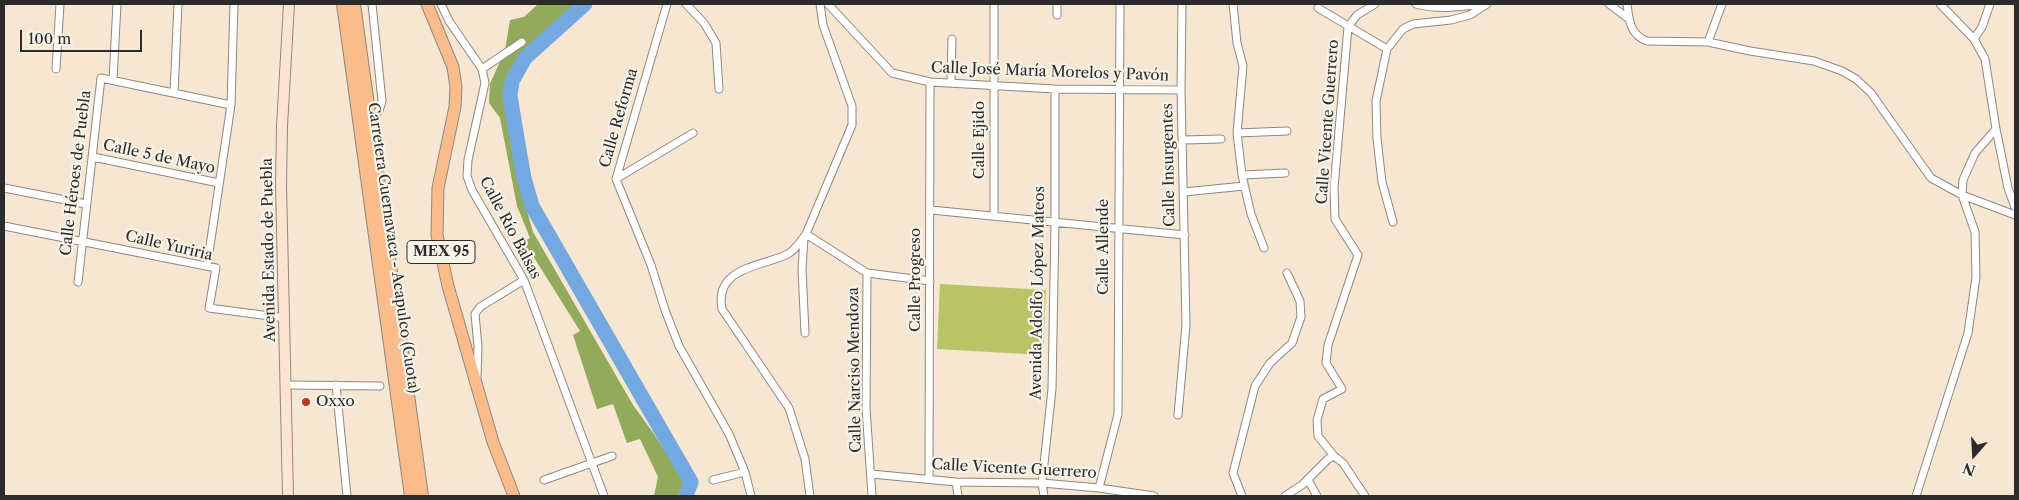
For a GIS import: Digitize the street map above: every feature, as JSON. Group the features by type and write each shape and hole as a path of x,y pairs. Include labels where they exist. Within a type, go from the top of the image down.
{"highway":[{"name":"Carretera Cuernavaca - Acapulco (Cuota)","path":"343,4 411,496"},
{"name":"Carretera Cuernavaca - Acapulco (Cuota)","path":"354,4 422,496"}],"main road":[{"name":"MEX 95","path":"427,4 452,67 456,87 455,107 438,188 437,235 448,286 492,442 514,496"}],"street":[{"path":"56,69 60,4"},
{"path":"117,4 113,80 231,105"},
{"path":"174,93 178,4"},
{"path":"207,266 231,105 234,4"},
{"name":"Avenida Estado de Puebla","path":"288,496 281,185 282,126 289,4"},
{"path":"369,118 379,111 382,101 372,4"},
{"path":"441,4 449,21 482,69 522,42"},
{"name":"Calle Reforma","path":"667,4 616,179 651,266 679,346 729,434 745,472 751,496"},
{"path":"686,4 704,23 716,43 719,89"},
{"path":"810,496 805,458 789,408 722,309 720,298 722,287 729,279 750,267 789,253 798,246 805,235 852,125 852,106 823,25 820,4"},
{"name":"Calle José María Morelos y Pavón","path":"828,4 892,73 930,82 1055,89 1181,90"},
{"name":"Calle Ejido","path":"994,4 994,216"},
{"path":"1057,4 1057,15"},
{"name":"Calle Allende","path":"1099,488 1118,414 1120,4"},
{"name":"Calle Insurgentes","path":"1178,416 1186,325 1181,90 1182,4"},
{"path":"1233,4 1237,43 1243,66 1237,133 1242,175 1251,214 1264,248"},
{"name":"Calle Vicente Guerrero","path":"1334,456 1318,436 1316,420 1323,400 1342,389 1326,363 1328,345 1358,255 1335,219 1334,188 1348,27 1357,15 1375,4"},
{"path":"1416,4 1427,7 1446,8 1482,4"},
{"path":"1393,222 1382,182 1377,139 1376,101 1387,49 1403,29 1413,24 1460,18 1470,15 1487,4"},
{"path":"1609,4 1629,18"},
{"path":"1627,4 1632,30 1639,38 1708,42 1814,61 1842,71 1856,79 1871,93 1931,178 1962,195 2015,215"},
{"path":"1708,42 1722,4"},
{"path":"1940,4 1974,38 1985,59 1996,130 2008,188 2015,206"},
{"path":"1974,38 1982,27 1990,4"},
{"path":"1318,8 1387,49"},
{"path":"951,83 952,39"},
{"name":"Calle Río Balsas","path":"482,69 485,83 468,160 468,176 472,190 524,280 604,496"},
{"name":"Calle Héroes de Puebla","path":"78,282 101,78 113,80"},
{"name":"Calle Progreso","path":"929,478 930,82"},
{"name":"Avenida Adolfo López Mateos","path":"1044,496 1042,483 1052,389 1055,89"},
{"path":"1916,496 1968,333 1976,277 1975,232 1962,195 1963,180 1975,153 1996,130"},
{"path":"1237,133 1287,131"},
{"path":"616,179 693,133"},
{"path":"1183,140 1221,139"},
{"name":"Calle 5 de Mayo","path":"93,157 220,183"},
{"path":"1242,175 1285,173"},
{"path":"1184,192 1244,186"},
{"path":"4,188 86,204"},
{"path":"931,210 1185,235"},
{"name":"Calle Yuriria","path":"4,226 216,268 209,308 285,318"},
{"path":"805,235 867,273 930,281"},
{"path":"805,235 802,269 805,333"},
{"name":"Calle Narciso Mendoza","path":"867,273 866,408 872,496"},
{"path":"1242,496 1233,472 1255,386 1270,363 1292,343 1301,317 1300,301 1287,274"},
{"path":"477,387 478,347 475,314 480,306 524,280"},
{"path":"286,385 380,386"},
{"path":"336,385 347,496"},
{"path":"544,480 612,456"},
{"path":"1285,496 1308,480 1328,459 1334,456 1343,463 1365,496"},
{"path":"713,480 745,472"},
{"name":"Calle Vicente Guerrero","path":"871,474 956,482 1042,483 1099,488 1154,496"},
{"path":"1308,480 1317,496"},
{"path":"956,482 958,496"}],"green space":[{"path":"538,4 586,4 576,15 528,49 517,67 512,85 519,184 533,232 633,405 684,481 678,496 654,496 658,477 640,439 627,443 613,404 597,409 573,335 580,331 530,251 520,251 516,245 530,238 517,206 500,118 489,103 490,84 505,50 510,20 524,17"},
{"path":"940,284 1046,290 1043,355 937,349"}],"waterway":[{"path":"585,4 525,58 512,81 510,96 524,178 532,206 691,482 686,496"}],"place":[{"name":"Oxxo","path":"306,402"}]}
